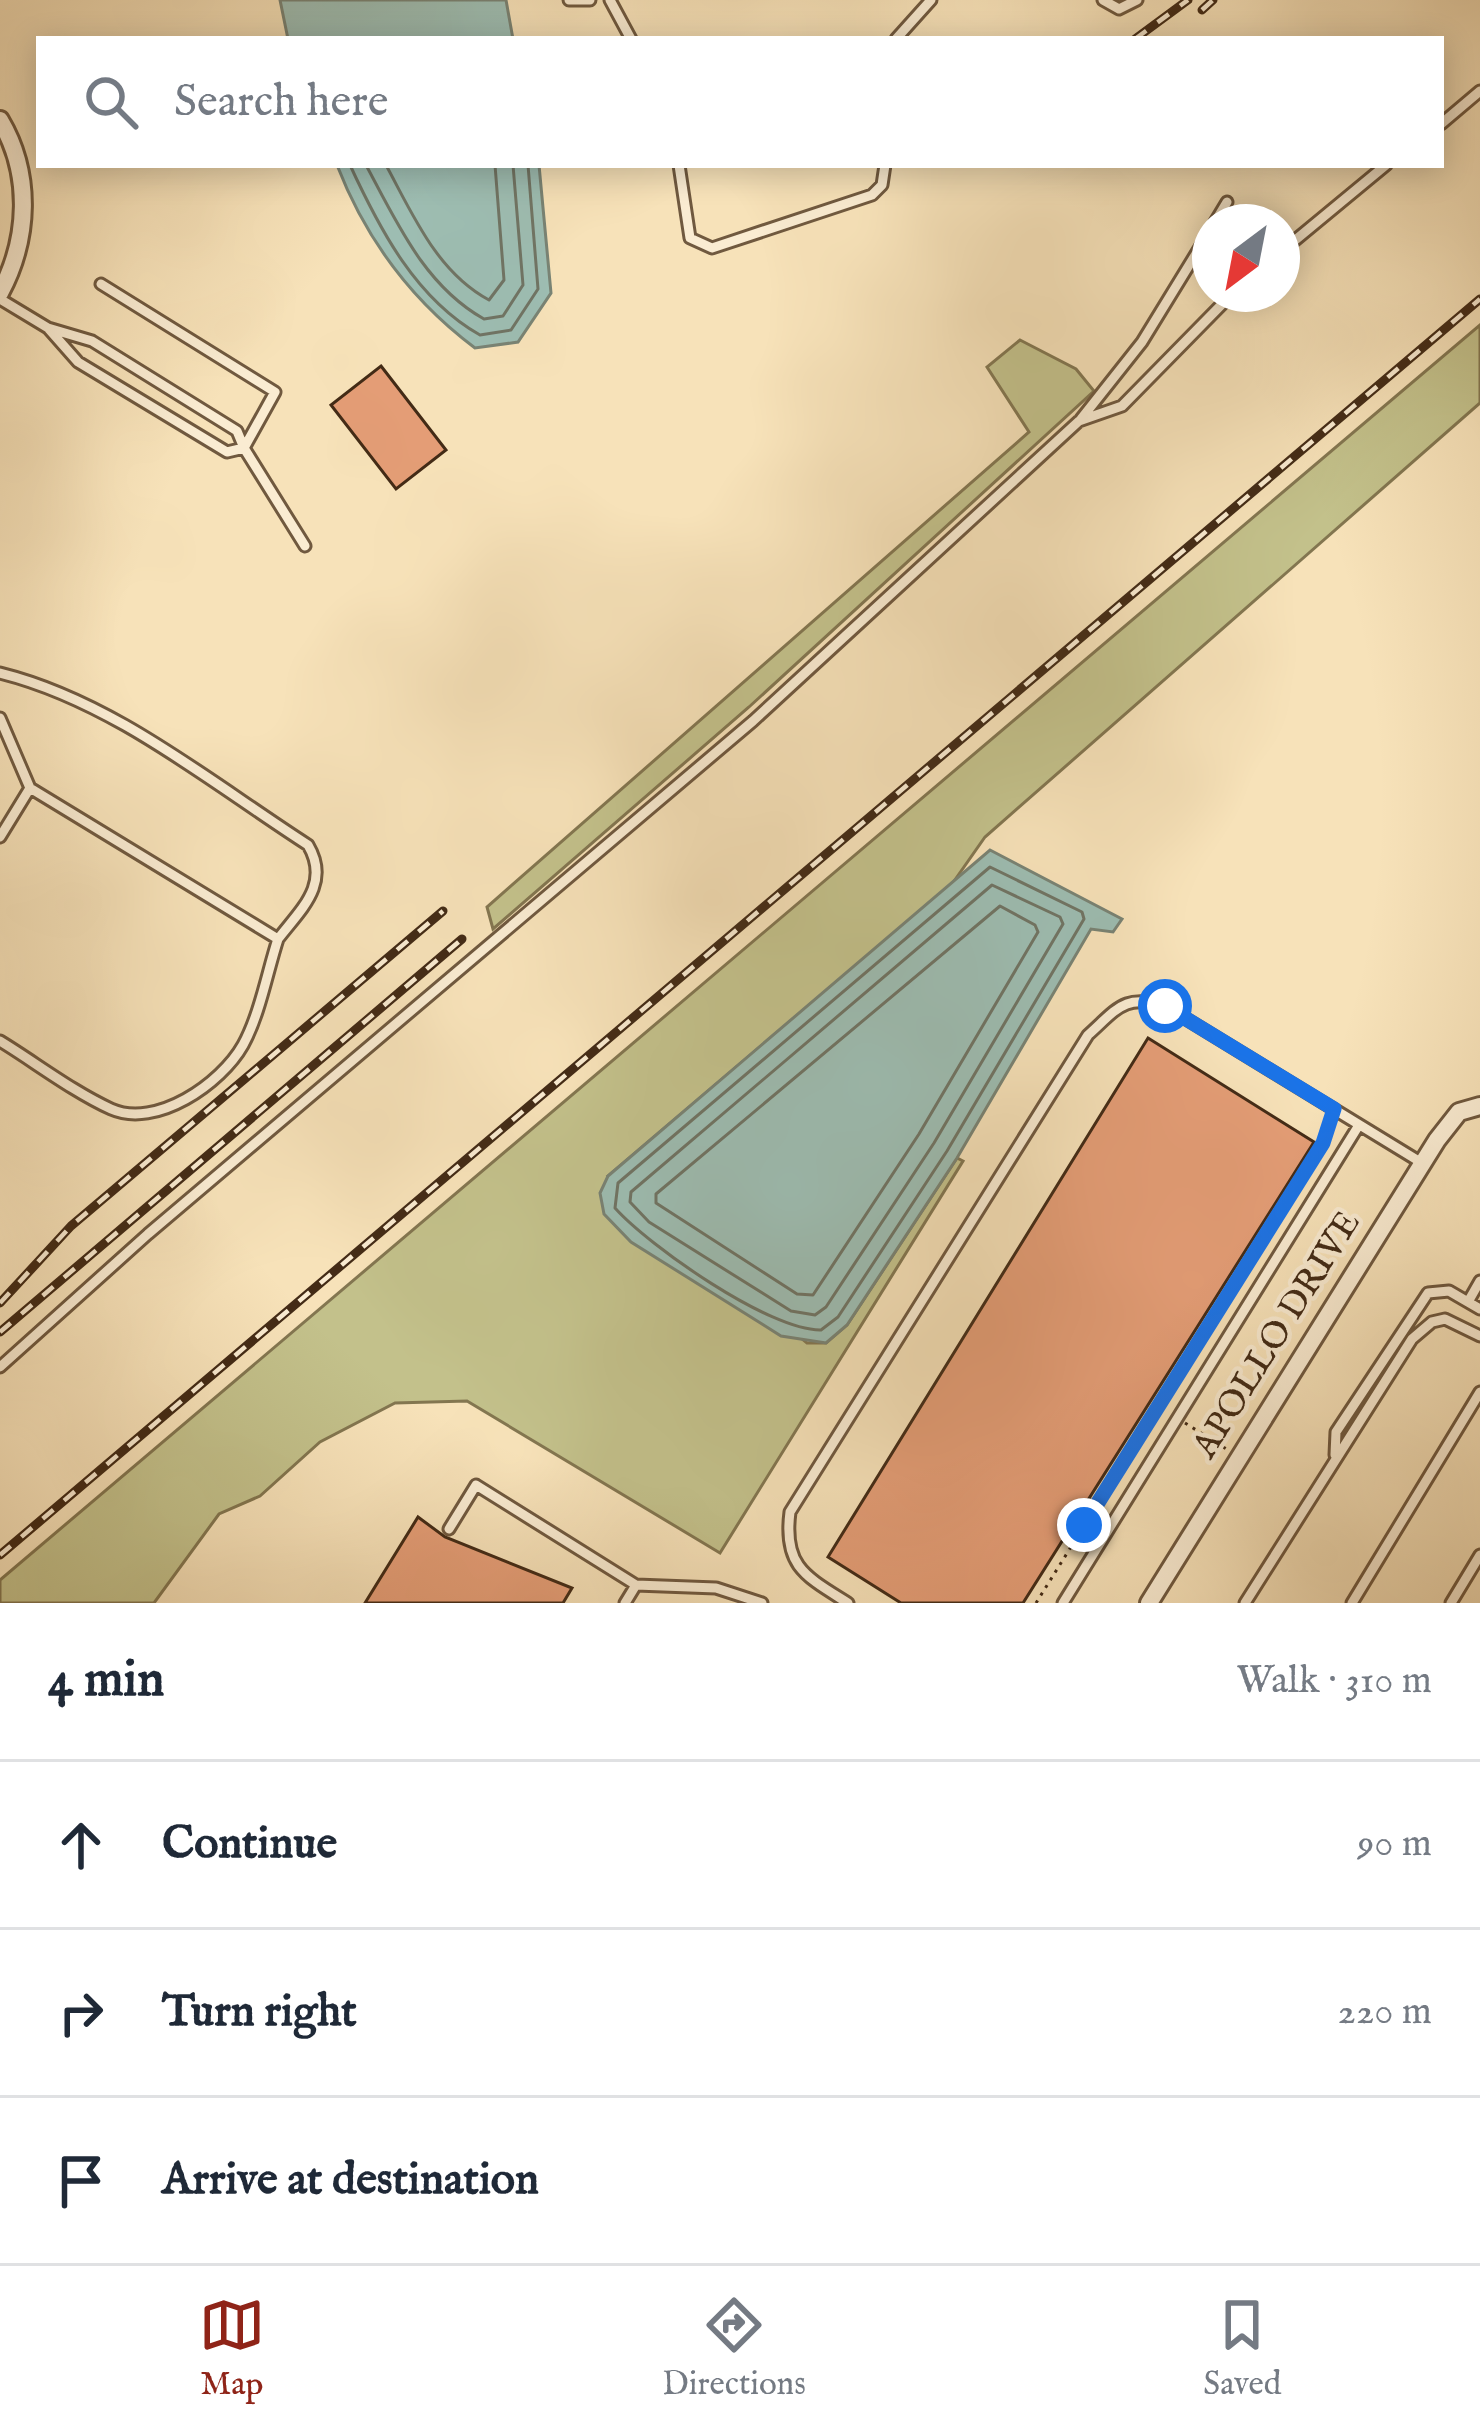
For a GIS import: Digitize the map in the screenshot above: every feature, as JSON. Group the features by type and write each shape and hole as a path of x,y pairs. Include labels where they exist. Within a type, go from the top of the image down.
{"street":[{"path":"0,120 14,151 24,199 18,252 0,296"},
{"name":"APOLLO DRIVE","path":"1149,1603 1449,1122 1474,1107"}],"lane":[{"path":"569,0 590,0"},
{"path":"610,0 629,36"},
{"path":"899,36 932,0"},
{"path":"1103,0 1119,9 1137,0"},
{"path":"1444,121 1480,91"},
{"path":"679,168 685,226 690,238 712,248 872,195 882,185 885,168"},
{"path":"1300,236 1382,168"},
{"path":"0,1367 148,1234 753,721 1078,421 1142,342 1192,260"},
{"path":"0,296 48,328 78,362 227,452 244,448 275,392 101,284"},
{"path":"1078,421 1122,406 1214,312"},
{"path":"48,328 92,340 237,431 305,546"},
{"path":"0,673 48,685 88,704 308,845 316,859 315,892 278,939 242,1046 220,1071 176,1105 139,1115 113,1110 0,1041"},
{"path":"0,718 30,788 278,939"},
{"path":"0,837 30,788"},
{"path":"848,1603 798,1566 786,1545 790,1512 1088,1035 1121,1005 1138,998 1165,1006 1423,1163"},
{"path":"1063,1603 1359,1125"},
{"path":"1468,1302 1480,1281"},
{"path":"1334,1461 1336,1432 1409,1314 1433,1289 1480,1309"},
{"path":"1245,1603 1412,1340 1432,1322 1445,1319 1480,1336"},
{"path":"1352,1603 1480,1392"},
{"path":"449,1529 476,1485 636,1585 716,1588 762,1603"},
{"path":"1450,1603 1480,1555"},
{"path":"625,1603 636,1585"}],"path":[{"path":"1036,1603 1155,1405 1323,1143 1334,1109"},
{"path":"1155,1405 1240,1457"}],"shaded area":[{"path":"1480,325 1480,403 985,837 952,884 608,1176 807,1343 826,1343 847,1325 957,1158 963,1161 720,1553 467,1401 395,1403 320,1442 260,1496 219,1514 154,1603 0,1603 0,1580"},
{"path":"1020,340 1076,369 1094,391 749,707 493,929 487,907 1029,432 987,367"}],"water":[{"path":"280,0 506,0 512,36 287,36"},
{"path":"338,168 539,168 551,293 518,342 475,348 452,329 393,267"},
{"path":"990,850 1122,919 1113,932 1091,929 957,1158 847,1325 826,1343 781,1336 631,1242 604,1214 600,1193 608,1176"}],"building":[{"path":"381,366 446,450 396,489 331,405"},
{"path":"1148,1038 1314,1142 1023,1603 901,1603 828,1557"},
{"path":"418,1517 445,1537 572,1588 563,1603 365,1603"}],"railway":[{"path":"1139,36 1188,0"},
{"path":"1202,10 1213,0"},
{"path":"0,1555 1480,299"},
{"path":"0,1303 71,1226 443,911"},
{"path":"0,1332 462,939"}],"route":[{"path":"1084,1525 1323,1143 1334,1109 1165,1006"}]}
